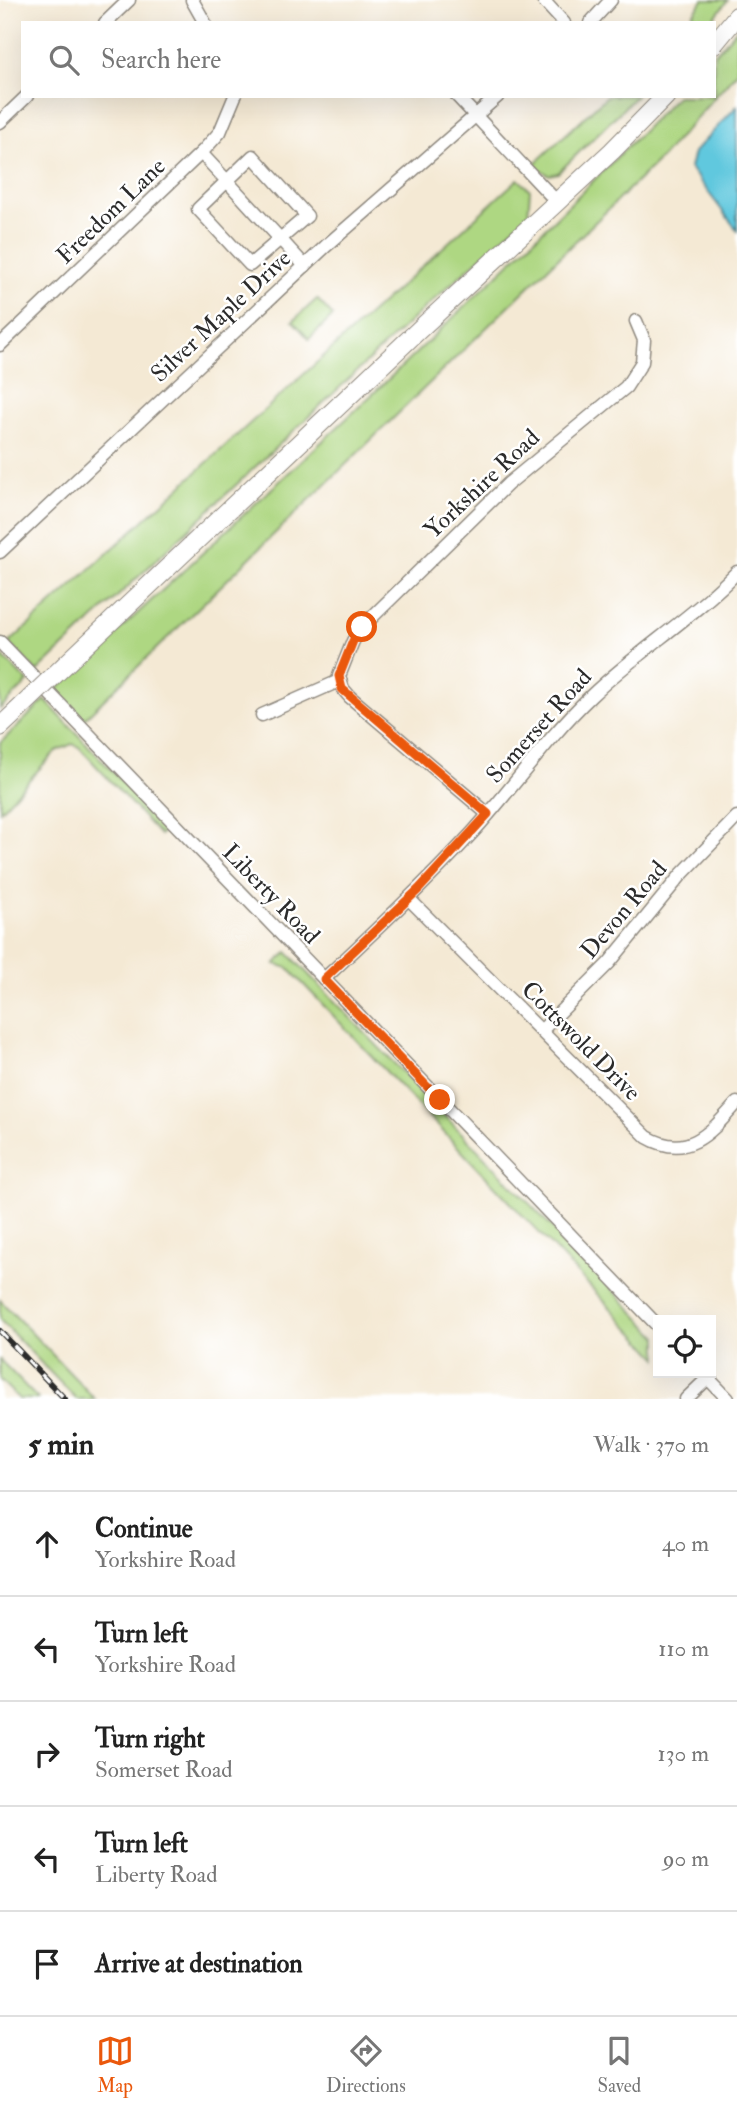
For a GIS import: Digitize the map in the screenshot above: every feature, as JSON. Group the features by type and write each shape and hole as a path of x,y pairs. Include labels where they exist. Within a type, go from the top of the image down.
{"highway":[{"path":"716,42 737,16"},
{"path":"0,727 664,98"}],"street":[{"path":"107,21 129,0"},
{"path":"192,0 204,21"},
{"path":"543,0 562,21"},
{"path":"592,21 611,0"},
{"path":"0,122 25,98"},
{"name":"Freedom Lane","path":"0,345 201,153 220,132 234,98"},
{"path":"459,98 557,202"},
{"name":"Silver Maple Drive","path":"0,552 305,266 496,98"},
{"path":"201,153 305,266"},
{"path":"253,156 307,216 250,265 198,209 227,181 253,156"},
{"name":"Yorkshire Road","path":"339,681 353,641 362,627 508,484 626,387 642,362 644,340 636,321"},
{"name":"Somerset Road","path":"324,979 409,898 488,814 549,740 591,696 737,572"},
{"name":"Liberty Road","path":"0,642 653,1321"},
{"path":"262,715 339,681 342,689 488,814"},
{"name":"Devon Road","path":"542,1030 609,963 681,875 737,817"},
{"name":"Cottswold Drive","path":"409,898 636,1126 657,1142 671,1146 698,1141 737,1103"},
{"path":"686,1399 704,1378"},
{"path":"709,1378 728,1399"}],"green space":[{"path":"703,0 728,0 712,21 688,21"},
{"path":"737,29 737,72 716,96 716,53"},
{"path":"605,98 634,98 558,173 549,175 533,165"},
{"path":"675,98 714,98 660,159 83,720 54,691 291,471 601,173"},
{"path":"518,179 530,190 528,215 419,313 37,672 9,643"},
{"path":"317,299 333,316 309,339 293,321"},
{"path":"0,654 28,682 0,709"},
{"path":"45,700 166,828 160,835 78,746 72,744 56,751 0,811 0,743"},
{"path":"287,952 653,1332 653,1353 288,968 275,964"},
{"path":"0,1300 95,1399 76,1399 0,1320"},
{"path":"0,1360 38,1399 19,1399 0,1380"}],"water":[{"path":"737,106 737,230 690,168 694,152"}],"railway":[{"path":"0,1331 65,1399"}],"route":[{"path":"362,627 353,641 339,676 342,689 488,814 419,889 324,979 440,1100"}]}
